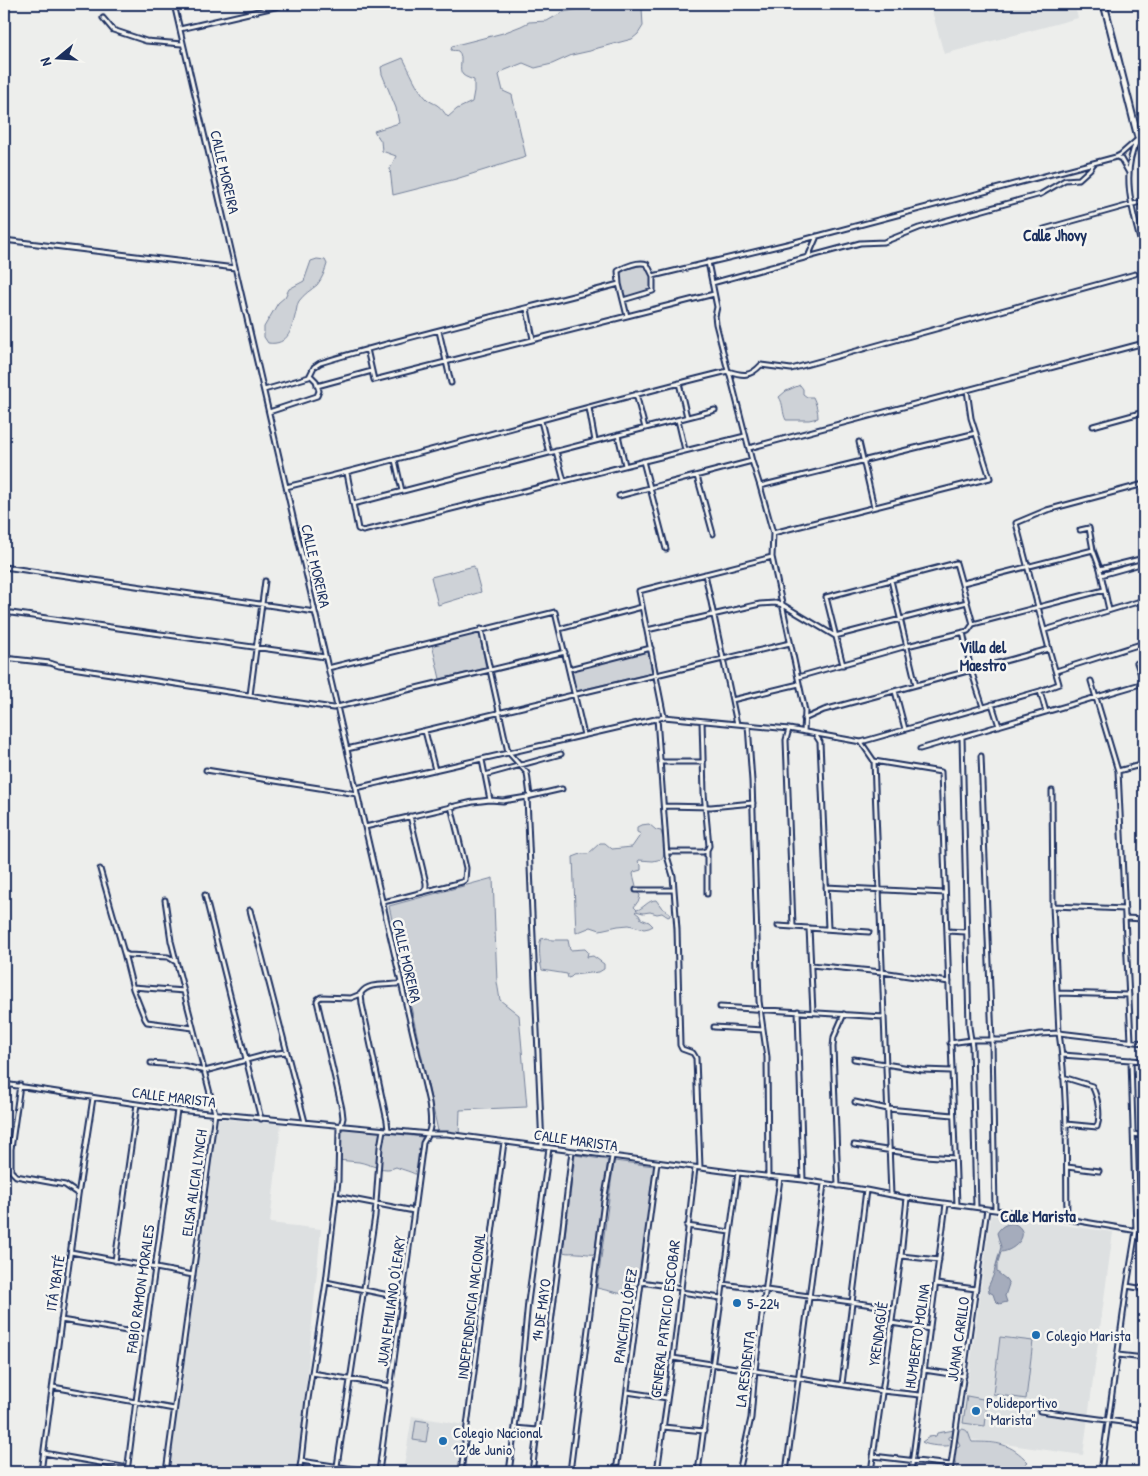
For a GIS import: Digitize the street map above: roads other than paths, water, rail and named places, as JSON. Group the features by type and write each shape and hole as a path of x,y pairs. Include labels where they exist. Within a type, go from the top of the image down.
{"main road":[{"path":"1104,4 1138,138 1142,144 1144,161"}],"street":[{"name":"CALLE MOREIRA","path":"174,4 401,983 432,1123 429,1134"},
{"path":"180,29 288,4"},
{"path":"104,18 114,30 146,41 182,44"},
{"path":"653,276 1116,157 1138,138"},
{"path":"1138,138 1131,152 1130,194 1144,255"},
{"path":"1116,157 1121,159 1129,174"},
{"path":"712,283 860,243 884,242 919,228 1041,194 1065,180 1079,179 1094,163"},
{"path":"1044,229 1144,201"},
{"path":"808,257 817,235"},
{"path":"4,240 236,268"},
{"path":"623,300 651,293 653,289 653,276 647,264 643,262 620,269 618,273 619,284 623,300 627,316"},
{"path":"708,262 717,307 716,324 748,448 773,534 772,557 798,677 804,711 804,732"},
{"path":"286,487 347,473 636,394 728,371 739,375 748,375 761,365 791,369 1135,274"},
{"path":"264,390 308,377 320,363 367,349 619,284"},
{"path":"367,349 374,380 714,294"},
{"path":"527,309 533,340"},
{"path":"439,331 450,383"},
{"path":"748,448 1144,343"},
{"path":"318,386 372,371"},
{"path":"269,412 316,396 319,391 318,386 310,375"},
{"path":"680,383 688,417"},
{"path":"773,534 990,478 971,418 967,390"},
{"path":"636,394 645,428"},
{"path":"589,408 595,441"},
{"path":"353,504 715,410"},
{"path":"1093,426 1144,412"},
{"path":"678,420 685,450"},
{"path":"540,421 549,453"},
{"path":"760,486 976,433"},
{"path":"618,435 625,466"},
{"path":"347,473 358,529 363,531 745,436"},
{"path":"859,442 874,507"},
{"path":"556,451 564,481"},
{"path":"395,460 402,491"},
{"path":"643,461 666,549"},
{"path":"619,496 752,461"},
{"path":"697,476 713,534"},
{"path":"356,788 664,717 789,729 861,742 1059,684 1016,523 1047,510 1144,484"},
{"path":"1080,530 1089,528 1109,610"},
{"path":"963,583 1093,550"},
{"path":"664,717 639,591 772,557"},
{"path":"1100,569 1144,558"},
{"path":"844,665 826,597 956,563 973,624"},
{"path":"1101,575 1144,564"},
{"path":"4,567 315,612"},
{"path":"705,574 737,724"},
{"path":"891,580 916,685"},
{"path":"250,695 265,582"},
{"path":"798,677 907,646 968,632 973,624 1104,590"},
{"path":"1045,630 1144,600"},
{"path":"647,630 760,604 775,603 783,605 836,636 967,602"},
{"path":"560,629 642,606"},
{"path":"4,612 325,657"},
{"path":"328,668 555,612 584,735"},
{"path":"480,629 508,752 527,773 542,1147"},
{"path":"963,632 971,670 983,707"},
{"path":"347,749 790,643"},
{"path":"1056,671 1144,643"},
{"path":"569,669 650,648"},
{"path":"804,720 824,710 1049,649"},
{"path":"4,658 50,663 59,666 337,708 489,669 565,652"},
{"path":"920,749 1144,684 1137,663"},
{"path":"1091,681 1118,771 1131,1041"},
{"path":"732,700 799,684"},
{"path":"896,691 906,729"},
{"path":"1040,691 1046,712"},
{"path":"992,704 999,726"},
{"path":"657,718 667,852 673,876 677,931 680,1045 682,1049 692,1053 696,1058 700,1168"},
{"path":"702,721 709,846 707,850 707,894"},
{"path":"748,725 753,803 760,1009 767,1057 768,1177"},
{"path":"789,729 786,740 793,926"},
{"path":"426,730 435,770"},
{"path":"815,734 820,742 828,928"},
{"path":"962,737 966,932 976,1207"},
{"path":"861,742 874,761 891,1195"},
{"path":"485,775 561,754"},
{"path":"981,756 992,1041 995,1210"},
{"path":"482,760 490,800"},
{"path":"874,761 941,772 957,1205"},
{"path":"660,762 703,762"},
{"path":"1118,771 1144,764"},
{"path":"206,770 357,794"},
{"path":"365,827 451,806 490,800 503,801 562,789"},
{"path":"1052,791 1059,1033 1066,1124 1067,1219"},
{"path":"664,806 706,807 753,803"},
{"path":"382,902 465,880 466,868 451,806"},
{"path":"410,816 426,884 423,892"},
{"path":"667,852 703,852 707,850"},
{"path":"100,869 132,987 145,1020 193,1028"},
{"path":"826,887 946,892"},
{"path":"636,890 674,890"},
{"path":"205,896 261,1118"},
{"name":"ELISA ALICIA LYNCH","path":"164,900 176,962 215,1113 166,1472"},
{"path":"1054,906 1125,909"},
{"path":"250,910 305,1122"},
{"path":"1125,918 1144,919"},
{"path":"778,926 868,932"},
{"path":"809,928 812,1012"},
{"path":"947,931 966,932"},
{"path":"124,953 128,955 168,957 176,962"},
{"path":"811,965 882,972 948,982"},
{"path":"299,1472 326,1282 338,1181 340,1126 343,1118 317,1001 321,997 351,998 370,986 401,983"},
{"path":"132,987 184,991"},
{"path":"361,993 388,1121 388,1130"},
{"path":"1058,993 1129,995"},
{"path":"720,1007 884,1017"},
{"path":"798,1011 803,1180"},
{"path":"838,1186 832,1047 834,1037 844,1014"},
{"path":"714,1026 763,1030"},
{"path":"950,1043 971,1040 1005,1040 1059,1033 1144,1043"},
{"path":"151,1063 185,1066 205,1071 269,1054 286,1052"},
{"path":"1062,1055 1144,1061"},
{"path":"854,1059 922,1070 951,1071"},
{"path":"1101,1472 1136,1231 1131,1060"},
{"path":"1063,1077 1092,1086 1096,1094 1100,1117 1097,1127 1066,1124"},
{"name":"CALLE MARISTA","path":"4,1084 176,1110 383,1130 447,1134 738,1174 803,1180 946,1204 1067,1219 1144,1232"},
{"path":"20,1085 11,1149 11,1171 16,1176 65,1185 78,1195"},
{"name":"ITÁ YBATÉ","path":"41,1472 93,1098"},
{"path":"855,1102 888,1109 953,1115"},
{"path":"115,1261 137,1104"},
{"name":"FABIO RAMON MORALES","path":"128,1470 176,1110"},
{"path":"337,1466 376,1204 383,1130"},
{"name":"JUAN EMILIANO O'LEARY","path":"379,1472 423,1143 429,1134"},
{"path":"1134,1134 1144,1136"},
{"name":"INDEPENDENCIA NACIONAL","path":"460,1472 504,1142"},
{"path":"854,1145 925,1156 955,1158"},
{"path":"509,1472 528,1302 549,1148"},
{"name":"14 DE MAYO","path":"532,1472 572,1151"},
{"path":"570,1472 604,1201 612,1157"},
{"name":"PANCHITO LÓPEZ","path":"616,1472 657,1162"},
{"path":"1066,1167 1099,1171"},
{"name":"GENERAL PATRICIO ESCOBAR","path":"657,1472 673,1358 694,1168"},
{"path":"698,1472 738,1174"},
{"name":"LA RESIDENTA","path":"739,1472 751,1418 780,1178"},
{"path":"786,1472 824,1184"},
{"path":"842,1384 866,1190"},
{"path":"336,1196 414,1211"},
{"name":"YRENDAGÜÉ","path":"871,1472 901,1256 907,1198"},
{"name":"HUMBERTO MOLINA","path":"911,1472 946,1204"},
{"name":"JUANA CARILLO","path":"950,1472 987,1209"},
{"path":"688,1226 730,1232"},
{"path":"71,1252 193,1275"},
{"path":"901,1256 939,1260"},
{"path":"326,1282 403,1298"},
{"path":"641,1282 681,1288"},
{"path":"723,1284 894,1308"},
{"path":"936,1284 976,1289"},
{"path":"1127,1286 1144,1289"},
{"path":"681,1292 722,1298"},
{"path":"61,1320 145,1334"},
{"path":"891,1323 930,1329"},
{"path":"1117,1355 1144,1358"},
{"path":"673,1358 882,1391 920,1395"},
{"path":"924,1370 964,1376"},
{"path":"312,1374 391,1386"},
{"path":"53,1388 174,1409"},
{"path":"626,1392 667,1398"},
{"path":"1040,1411 1144,1425"},
{"path":"663,1427 704,1431"},
{"path":"515,1428 537,1430"},
{"path":"44,1452 128,1470"},
{"path":"873,1456 951,1465"},
{"path":"300,1461 373,1472"}],"water":[{"path":"1013,1223 1022,1231 1022,1236 1016,1245 1001,1252 997,1272 1009,1284 1005,1296 1007,1302 999,1304 993,1294 989,1292 988,1287 1001,1247 997,1233 1004,1226"}],"place":[{"name":"5-224","path":"737,1303"},
{"name":"Colegio Marista","path":"1036,1335"},
{"name":"Polideportivo \"Marista\"","path":"976,1411"},
{"name":"Colegio Nacional 12 de Junio","path":"443,1441"}],"district":[{"name":"Calle Jhovy","path":"1055,235"},
{"name":"Villa del Maestro","path":"983,656"},
{"name":"Calle Marista","path":"1038,1216"}]}
